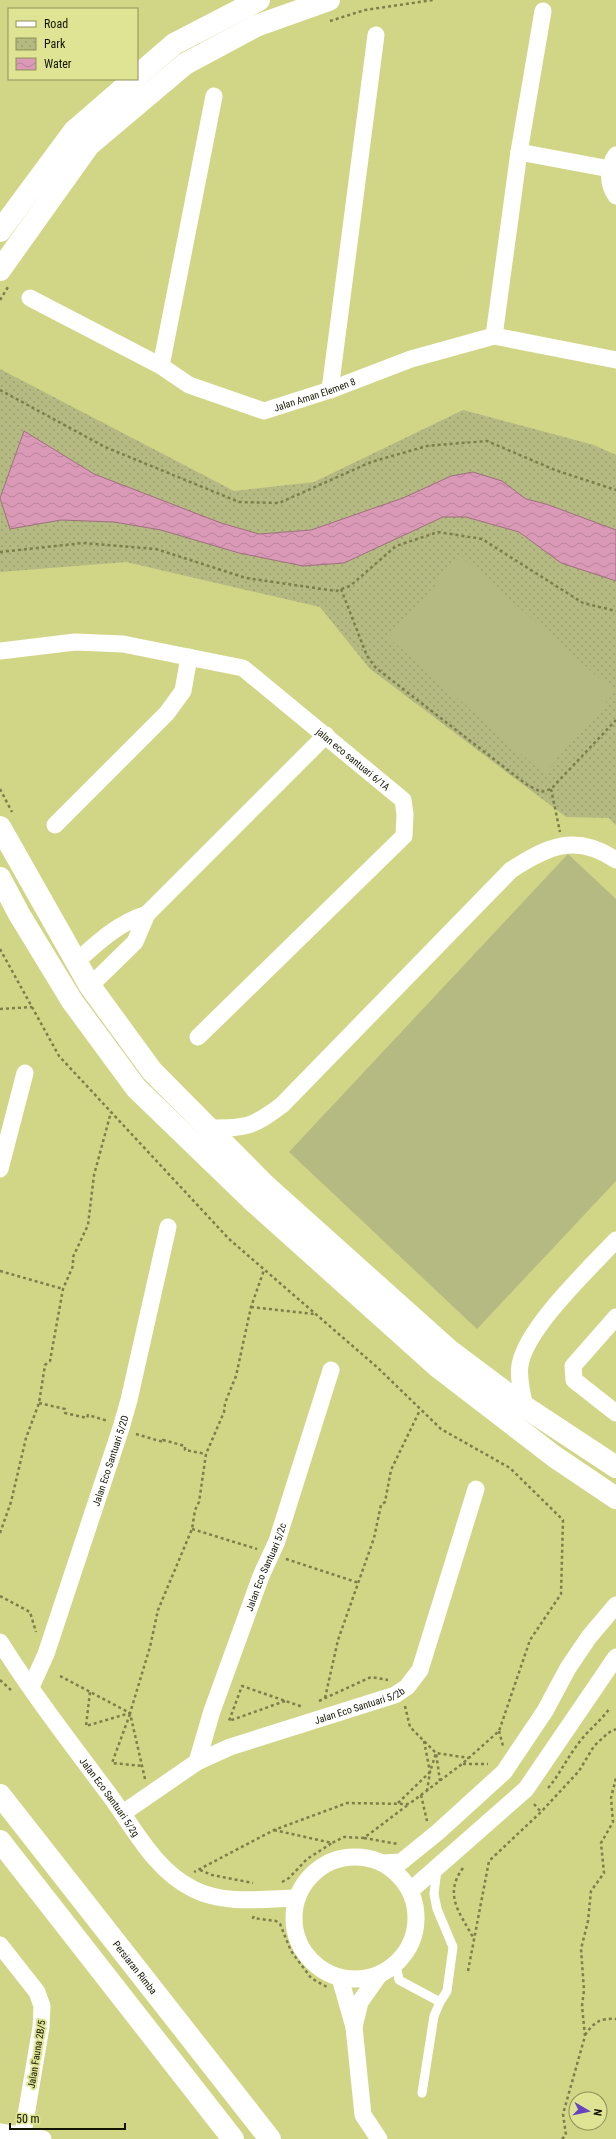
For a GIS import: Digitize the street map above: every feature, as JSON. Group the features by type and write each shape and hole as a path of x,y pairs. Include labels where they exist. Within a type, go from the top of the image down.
{"street":[{"path":"138,75 174,44 260,0"},
{"path":"6,275 89,144 185,64 256,26 329,0"},
{"path":"494,336 519,152 543,11"},
{"path":"330,390 376,35"},
{"path":"0,231 74,131 133,80"},
{"path":"161,366 214,96"},
{"path":"519,152 613,162 610,182 616,196"},
{"name":"Jalan Aman Elemen 8","path":"30,298 161,366 189,384 264,411 330,390 411,359 494,336 616,360"},
{"name":"jalan eco santuari 6/1A","path":"0,651 75,642 123,644 243,668 403,800 405,814 404,836 198,1037"},
{"path":"55,825 167,713 183,691 189,657"},
{"path":"90,986 136,942 147,914 326,735"},
{"path":"0,827 90,986 152,1071 266,1186 449,1350 525,1407 616,1467"},
{"path":"209,1128 242,1128 260,1121 282,1105 511,870 548,849 572,845 594,847 616,860"},
{"path":"0,878 19,914 72,1001 136,1088 254,1202 438,1367 555,1457 616,1498"},
{"path":"76,962 116,928 131,919 147,914"},
{"path":"0,1169 25,1073"},
{"name":"Jalan Eco Santuari 5/2D","path":"31,1687 47,1649 129,1400 168,1227"},
{"path":"525,1407 520,1385 520,1365 528,1343 540,1324 616,1240"},
{"path":"616,1317 573,1366 574,1380 616,1413"},
{"name":"Jalan Eco Santuari 5/2c","path":"197,1762 212,1711 261,1576 278,1541 331,1370"},
{"name":"Jalan Eco Santuari 5/2b","path":"123,1813 197,1762 230,1747 395,1695 407,1687 420,1670 476,1489"},
{"path":"378,2139 363,2115 354,2027 335,1983 307,1957 297,1939 294,1918 297,1898 307,1880 312,1875 322,1866 341,1858 362,1857 382,1863 401,1862 438,1832 504,1772 545,1711 568,1668 589,1637 616,1605"},
{"name":"Jalan Eco Santuari 5/2g","path":"0,1642 46,1710 123,1813 158,1863 178,1881 194,1890 222,1898 256,1900 297,1898"},
{"path":"410,1891 437,1869 526,1789 616,1657"},
{"name":"Persiaran Rimba","path":"0,1795 270,2139"},
{"path":"0,1841 233,2139"},
{"path":"335,1983 360,1980 379,1975 396,1964 408,1949 415,1930 416,1910 410,1891 398,1875 382,1863"},
{"path":"256,1900 294,1918"},
{"name":"Jalan Fauna 2B/5","path":"0,1945 37,1992 42,2006 41,2027 22,2137"},
{"path":"354,2027 360,2002 379,1975"},
{"path":"0,2132 22,2137 43,2139"}],"lane":[{"path":"422,2093 434,2016 447,1991 453,1947 437,1909 434,1894 437,1869"},
{"path":"396,1964 399,1980 440,2002"}],"path":[{"path":"328,22 365,10 433,0"},
{"path":"0,300 6,275"},
{"path":"0,390 105,447 239,502 279,503 371,462 427,446 487,440 555,470 616,490"},
{"path":"0,552 83,543 156,549 246,578 336,591 350,586 396,546 438,532 482,539 583,603 616,611"},
{"path":"341,589 367,656 376,668 526,784 541,792 551,789 616,720"},
{"path":"551,789 564,846"},
{"path":"0,949 59,1056 229,1239 378,1368 441,1429 510,1468 563,1520 561,1594 530,1640 499,1731 440,1782 364,1838"},
{"path":"0,1009 32,1007"},
{"path":"0,1534 11,1502 26,1438 39,1404 45,1365 50,1361 63,1289 88,1225 94,1174 111,1112"},
{"path":"142,1766 112,1763 130,1713 150,1647 158,1610 192,1529 195,1510 199,1502 206,1454 224,1412 225,1402 236,1376 251,1306 264,1270"},
{"path":"0,1271 63,1289"},
{"path":"251,1306 315,1314"},
{"path":"324,1698 338,1640 374,1538 381,1505 385,1502 391,1470 420,1410"},
{"path":"0,1596 30,1612 40,1646 47,1649"},
{"path":"60,1676 130,1713 146,1784 153,1793"},
{"path":"90,1692 86,1726 130,1713"},
{"path":"543,1794 557,1777 579,1743 602,1720 609,1709"},
{"path":"468,1971 489,1861 540,1812 579,1771 594,1746 608,1732 616,1729"},
{"path":"499,1731 505,1750"},
{"path":"424,1741 430,1772"},
{"path":"427,1791 430,1772 436,1753 440,1782"},
{"path":"462,1764 495,1765"},
{"path":"397,1804 430,1772"},
{"path":"585,2036 582,2006 584,1990 581,1949 588,1921 591,1891 604,1873 601,1843 613,1822 614,1816 611,1798 616,1778"},
{"path":"538,1799 533,1805 540,1812"},
{"path":"178,1881 274,1830 347,1804 409,1804"},
{"path":"274,1830 332,1843"},
{"path":"281,1883 289,1878 307,1860 332,1843 344,1837 364,1838 397,1844 403,1843"},
{"path":"464,1866 455,1878 452,1890 455,1902 474,1939"},
{"path":"199,1869 212,1876 258,1884 253,1918 276,1921 280,1924 291,1952 311,1978 335,1983"},
{"path":"562,2139 566,2135 563,2114 585,2036 593,2024 599,2019 616,2019"}],"green space":[{"path":"0,369 234,491 314,482 463,410 594,445 616,455 616,825 609,818 566,817 369,668 320,607 126,562 0,572"},
{"path":"460,556 615,692 544,774 389,638"},
{"path":"568,854 616,899 616,1181 477,1329 289,1152"}],"water":[{"path":"24,431 94,474 221,523 259,534 311,530 403,498 451,476 473,472 502,481 526,499 546,504 616,530 616,581 561,563 519,532 466,517 443,517 344,563 303,566 239,553 161,530 114,522 61,520 10,529 0,498"}]}
